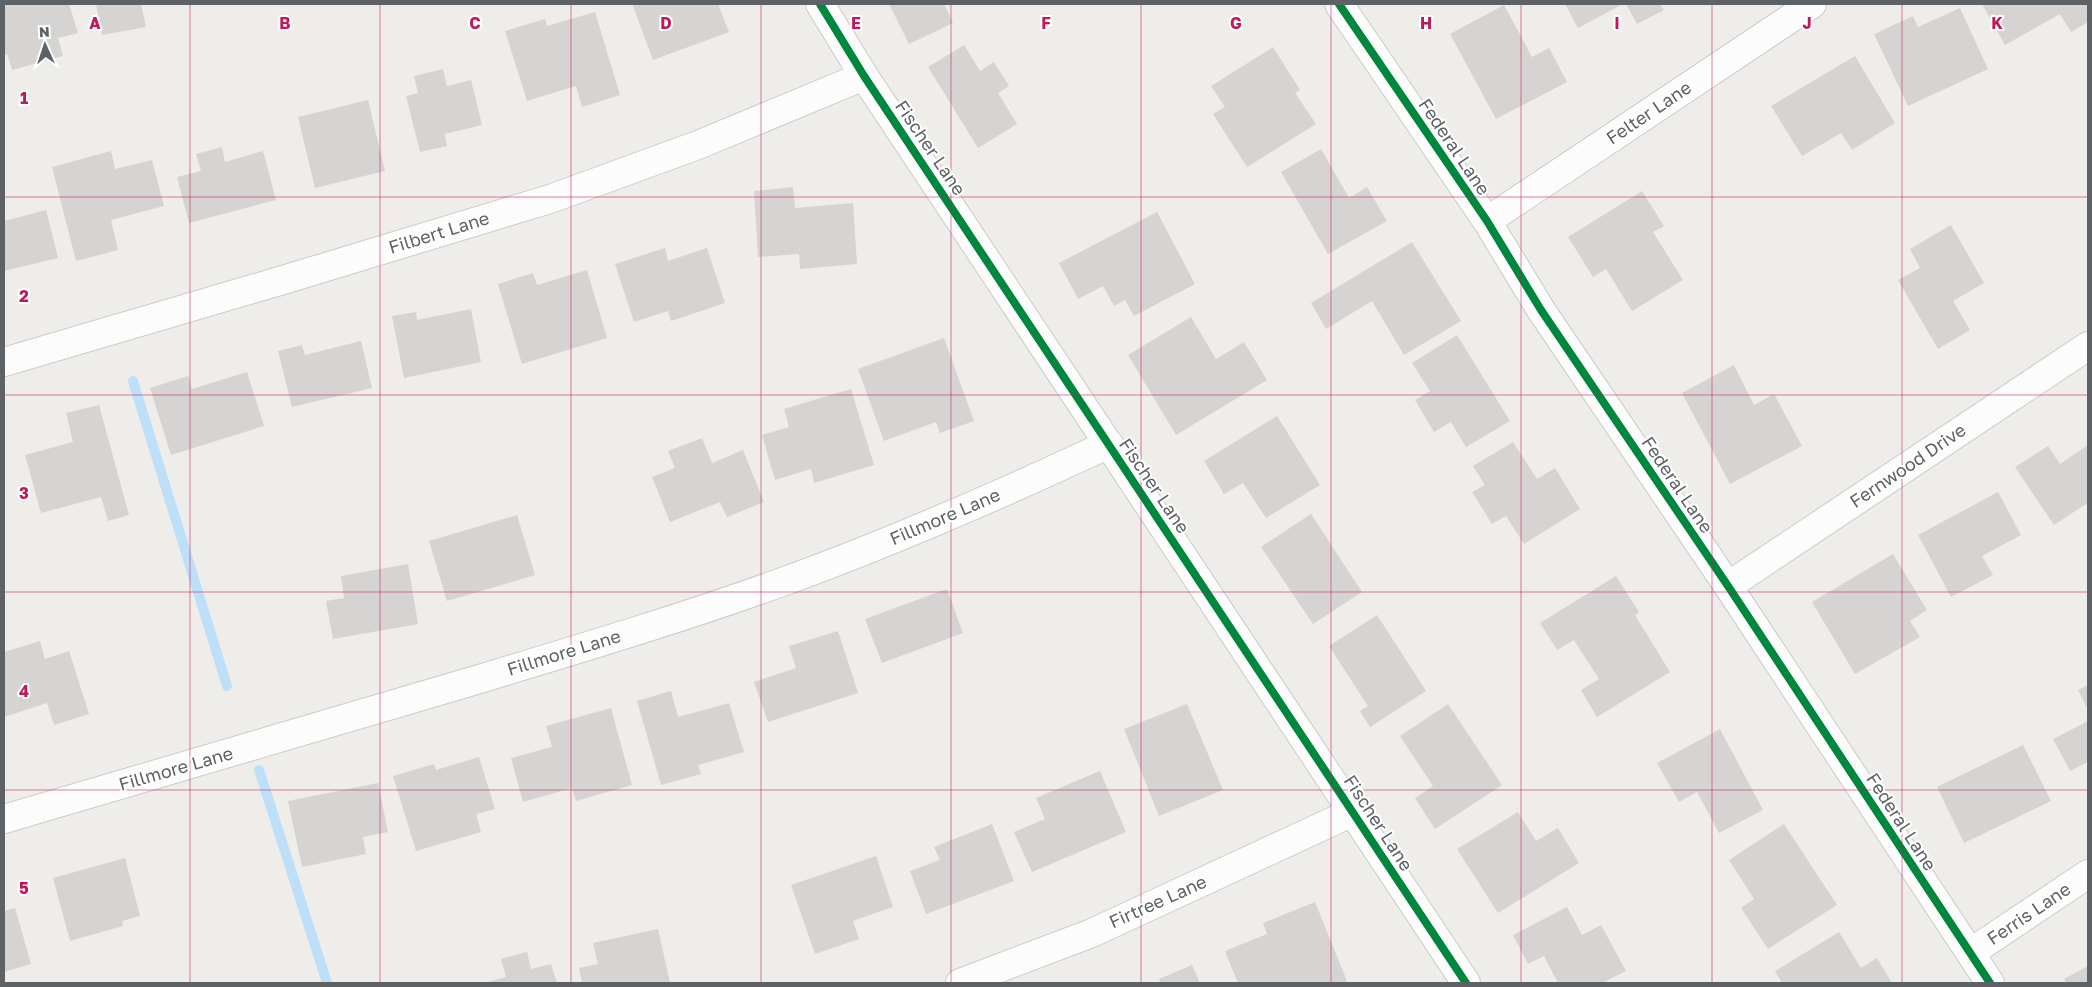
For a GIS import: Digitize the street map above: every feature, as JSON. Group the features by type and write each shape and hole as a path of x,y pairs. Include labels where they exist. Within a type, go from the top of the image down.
{"street":[{"name":"Fischer Lane","path":"820,4 864,76 1466,983"},
{"name":"Federal Lane","path":"1338,4 1487,221 1541,310 1728,586 1990,983"},
{"name":"Felter Lane","path":"1487,221 1812,4"},
{"name":"Filbert Lane","path":"4,362 550,199 690,148 864,76"},
{"name":"Fernwood Drive","path":"1728,586 2088,346"},
{"name":"Fillmore Lane","path":"4,819 541,660 740,597 927,526 1016,488 1109,444"},
{"name":"Firtree Lane","path":"960,983 1092,933 1353,812"},
{"name":"Ferris Lane","path":"1970,953 2088,874"}],"building":[{"path":"4,4 69,4 78,33 58,38 63,56 12,70 7,54 4,55"},
{"path":"96,4 141,4 146,27 102,35"},
{"path":"639,4 718,4 729,32 653,60 633,6"},
{"path":"889,4 944,4 953,23 909,44"},
{"path":"1565,4 1623,4 1578,28"},
{"path":"1626,4 1660,4 1664,10 1637,24"},
{"path":"1982,4 2088,4 2088,22 2071,32 2060,14 2005,45"},
{"path":"1504,5 1532,57 1549,48 1567,82 1496,119 1450,34"},
{"path":"1960,8 1988,69 1908,106 1874,34 1913,16 1918,27"},
{"path":"595,12 620,95 582,107 576,86 527,101 505,31 545,19 547,26"},
{"path":"964,45 980,71 994,62 1009,86 998,93 1017,124 978,148 928,67"},
{"path":"1273,47 1300,90 1295,93 1316,124 1247,167 1213,114 1225,107 1211,86"},
{"path":"1855,56 1895,123 1852,150 1841,133 1802,156 1771,106"},
{"path":"443,69 447,86 471,80 482,125 445,134 447,146 420,152 406,96 418,93 414,76"},
{"path":"368,100 385,171 315,188 298,117"},
{"path":"222,147 225,162 263,151 276,200 189,223 177,177 201,171 196,154"},
{"path":"1321,149 1349,198 1367,187 1387,221 1328,254 1281,172"},
{"path":"111,151 115,169 152,160 164,206 111,220 118,250 76,261 52,167"},
{"path":"793,187 795,208 853,203 857,264 800,269 799,254 758,257 754,191"},
{"path":"1642,191 1664,226 1653,232 1683,280 1632,311 1606,269 1593,277 1568,237"},
{"path":"46,210 58,258 4,271 4,221"},
{"path":"1157,212 1195,284 1134,316 1125,300 1114,306 1103,286 1078,299 1059,263"},
{"path":"1951,225 1984,283 1953,301 1970,330 1938,349 1898,280 1920,268 1910,249"},
{"path":"1412,242 1461,321 1404,355 1372,301 1326,329 1311,303"},
{"path":"665,248 668,261 707,248 725,303 671,321 668,311 634,322 615,264"},
{"path":"587,270 607,338 522,364 498,284 533,273 537,285"},
{"path":"471,309 481,362 404,378 392,316 416,312 417,320"},
{"path":"1191,317 1216,359 1244,342 1267,380 1176,435 1128,355"},
{"path":"1457,335 1510,421 1466,447 1451,422 1434,432 1415,400 1430,391 1412,363"},
{"path":"944,338 974,421 940,433 936,422 884,441 858,369"},
{"path":"361,341 372,388 292,407 278,351 302,345 305,355"},
{"path":"1734,365 1754,405 1774,394 1802,446 1730,484 1682,393"},
{"path":"247,372 264,426 171,455 150,388 188,376 192,389"},
{"path":"851,389 874,465 814,483 811,469 775,480 762,435 789,427 784,409"},
{"path":"99,405 129,515 108,521 101,497 41,513 25,455 73,442 66,413"},
{"path":"1277,416 1320,485 1266,518 1243,483 1224,494 1204,461"},
{"path":"702,438 712,463 743,450 764,502 727,517 720,502 670,522 652,477 675,468 668,451"},
{"path":"1513,442 1537,479 1555,468 1580,509 1524,544 1506,516 1492,524 1472,492 1485,485 1473,466"},
{"path":"2088,445 2088,507 2086,504 2054,525 2015,467 2048,446 2060,464"},
{"path":"1998,492 2021,535 1982,556 1993,575 1951,597 1918,535"},
{"path":"1311,514 1362,592 1313,624 1261,547"},
{"path":"517,515 535,575 447,601 429,541"},
{"path":"1893,554 1927,610 1910,621 1920,637 1855,674 1812,602"},
{"path":"408,564 418,624 333,639 326,601 344,598 341,576"},
{"path":"1616,576 1639,612 1635,615 1670,672 1597,717 1581,690 1599,679 1574,640 1557,650 1540,623"},
{"path":"947,589 963,633 882,663 865,619"},
{"path":"1377,615 1426,691 1370,727 1360,711 1368,706 1329,646"},
{"path":"838,631 858,693 768,722 754,682 796,668 789,646"},
{"path":"40,641 45,659 69,651 89,714 54,725 47,703 4,717 4,652"},
{"path":"2088,685 2088,710 2078,690"},
{"path":"671,691 678,717 729,703 744,752 698,765 701,774 661,785 637,701"},
{"path":"1187,704 1223,790 1159,816 1124,729"},
{"path":"1448,704 1502,785 1435,829 1415,798 1433,786 1400,736"},
{"path":"611,708 632,785 576,801 572,788 523,802 511,758 552,747 546,726"},
{"path":"2088,721 2088,762 2070,771 2053,739"},
{"path":"1720,729 1763,810 1719,833 1697,792 1679,802 1657,763"},
{"path":"2023,745 2051,801 1964,843 1937,787"},
{"path":"479,757 495,809 476,814 481,832 416,851 393,776 434,764 436,770"},
{"path":"1100,771 1126,832 1032,872 1014,832 1045,819 1036,798"},
{"path":"378,783 388,832 363,837 366,854 302,867 288,801"},
{"path":"1518,812 1536,841 1558,828 1579,863 1498,913 1457,849"},
{"path":"992,824 1014,881 926,914 910,871 940,860 934,847"},
{"path":"1784,824 1837,905 1768,949 1741,908 1754,899 1729,860"},
{"path":"876,856 893,907 853,921 859,939 815,954 791,885"},
{"path":"125,858 140,916 122,921 123,926 70,941 53,878"},
{"path":"1315,902 1347,981 1343,983 1238,983 1225,951 1267,934 1263,923"},
{"path":"1567,907 1582,935 1601,925 1626,971 1602,983 1558,983 1544,956 1528,964 1513,935"},
{"path":"15,908 31,964 4,972 4,911"},
{"path":"658,929 670,983 582,983 579,968 598,964 593,943"},
{"path":"1839,932 1861,968 1877,958 1892,983 1782,983 1775,971"},
{"path":"527,952 531,969 551,964 557,983 484,983 506,977 501,959"},
{"path":"1192,965 1200,983 1161,983 1159,979"},
{"path":"2088,966 2088,983 2066,983 2064,979"}],"waterway":[{"path":"133,381 227,686"},
{"path":"259,770 327,983"}],"cycle path":[{"path":"820,4 864,76 1466,983"},
{"path":"1339,4 1487,221 1541,310 1728,586 1990,983"}]}
